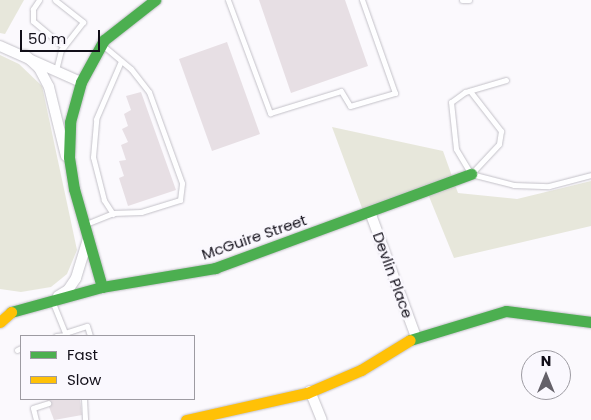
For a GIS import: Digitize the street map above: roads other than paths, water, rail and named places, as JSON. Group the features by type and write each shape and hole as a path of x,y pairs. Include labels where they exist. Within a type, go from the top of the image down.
{"main road":[{"path":"102,287 74,189 69,157 70,122 81,82 101,45 127,19 155,0"},
{"name":"McGuire Street","path":"6,310 102,287 215,268 471,174"},
{"path":"0,322 6,310"},
{"path":"186,420 310,391 360,370 416,337 506,311 591,322"}],"street":[{"path":"0,46 25,55 81,82"},
{"path":"25,55 39,68 49,87 74,189"},
{"name":"Devlin Place","path":"370,212 416,337"},
{"path":"52,300 68,290 76,278 84,256 86,230"},
{"path":"310,391 322,420"}],"lane":[{"path":"39,0 33,9 33,21 64,46"},
{"path":"55,0 82,22 64,46 56,70"},
{"path":"228,0 270,113 341,92 350,106 395,93 362,0"},
{"path":"462,0 468,0"},
{"path":"86,230 113,214 141,212 180,200 182,183 149,92 122,61 101,45"},
{"path":"113,214 104,200 93,157 96,119 122,61"},
{"path":"506,80 470,91 451,102 456,149 471,174 514,184 549,186 591,175"},
{"path":"470,91 501,130 499,144 471,174"},
{"path":"52,300 66,335 87,326 90,335"},
{"path":"84,400 85,420"},
{"path":"36,420 33,408 48,403"}]}
